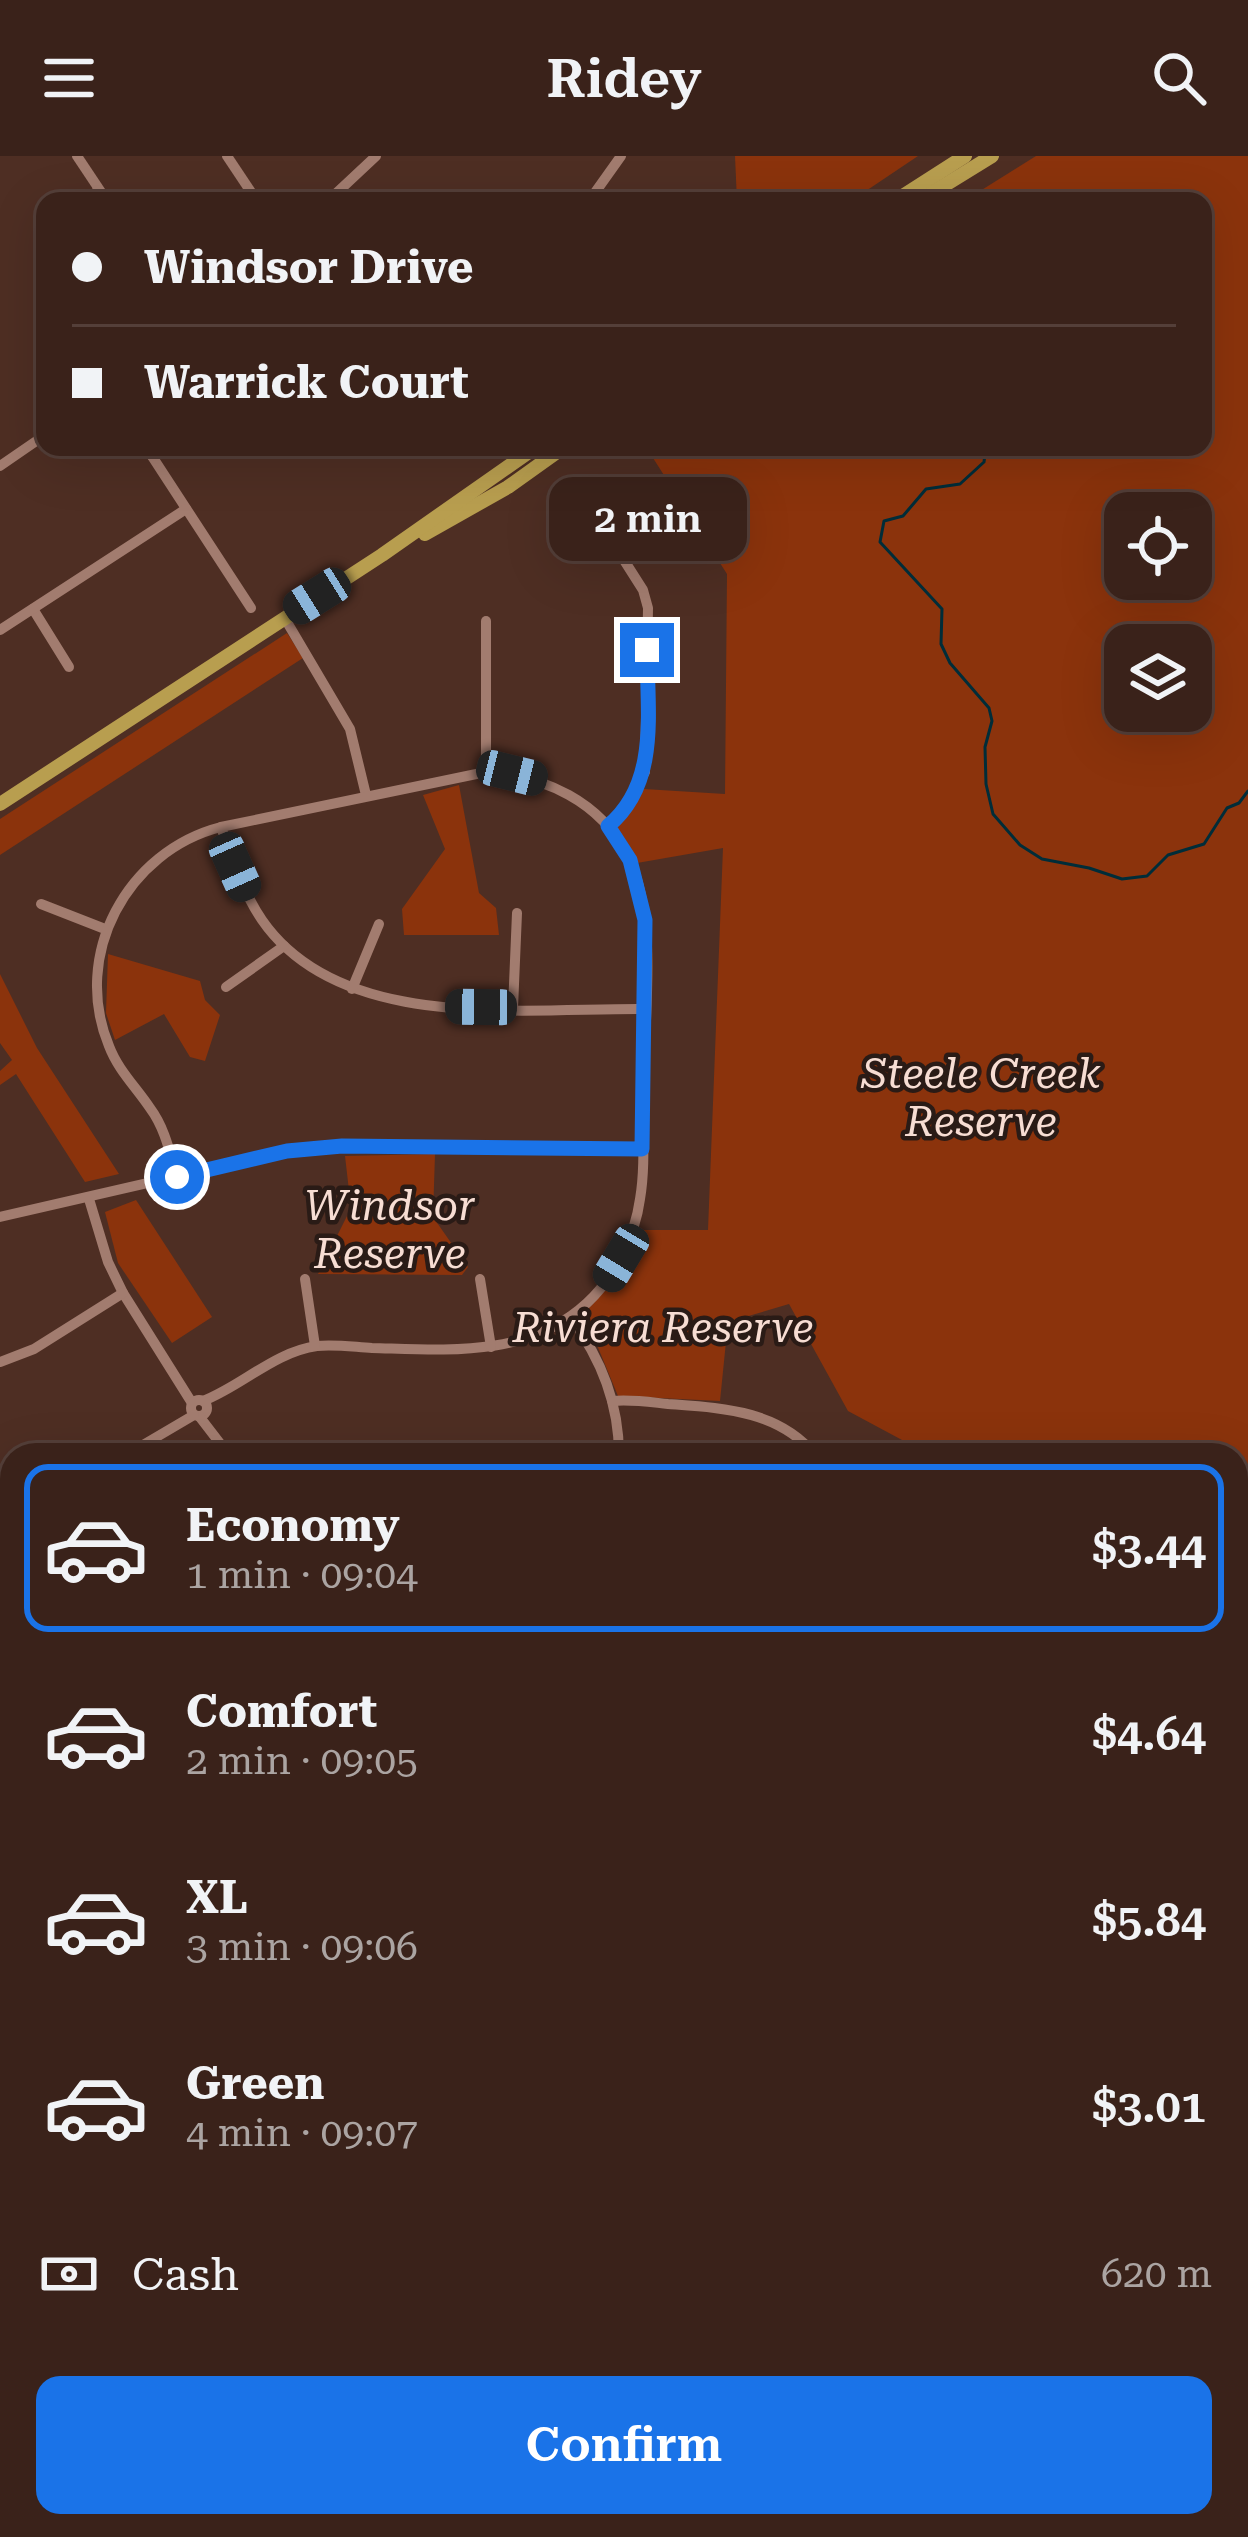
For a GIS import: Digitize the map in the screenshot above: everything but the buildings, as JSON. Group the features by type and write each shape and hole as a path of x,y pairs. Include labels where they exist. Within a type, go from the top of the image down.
{"main road":[{"path":"909,192 965,156"},
{"path":"934,192 992,156"},
{"path":"0,804 382,555 523,456"},
{"path":"382,555 466,513 552,456"}],"street":[{"path":"77,156 101,192"},
{"path":"227,156 250,192"},
{"path":"338,192 376,156"},
{"path":"595,192 621,156"},
{"path":"0,466 36,441"},
{"path":"152,456 251,608"},
{"path":"0,630 186,509"},
{"path":"608,826 624,811 645,772 648,608 643,590 622,557"},
{"path":"33,609 69,667"},
{"path":"284,617 350,729 366,796"},
{"path":"486,621 486,772"},
{"path":"145,1443 271,1362 315,1346 490,1347 522,1341 570,1317 604,1285 621,1258 640,1198 644,1009 642,898 630,860 608,826 555,787 512,773 486,772 221,827 194,834 165,851 120,901 105,929 96,985 106,1042 165,1135 177,1177"},
{"path":"221,827 247,894 284,946 352,989 415,1006 644,1009"},
{"path":"41,904 105,929"},
{"path":"513,1008 517,914"},
{"path":"352,989 379,924"},
{"path":"226,987 284,946"},
{"path":"0,1217 287,1151 342,1146 642,1149"},
{"path":"89,1198 108,1262 123,1293 221,1443"},
{"path":"480,1279 490,1347"},
{"path":"305,1280 315,1346"},
{"path":"0,1362 34,1349 123,1293"},
{"path":"570,1317 592,1346 612,1405 617,1443"},
{"path":"612,1405 644,1402 730,1409 760,1416 801,1443"}],"green space":[{"path":"735,156 918,156 864,192 737,192"},
{"name":"Steele Creek Reserve","path":"1036,156 1248,156 1248,1443 908,1443 848,1411 789,1304 728,1322 720,1401 618,1396 597,1345 579,1319 613,1282 644,1230 708,1230 723,848 637,863 616,830 644,789 725,794 727,574 652,456 1212,456 1212,192 978,192"},
{"path":"287,633 303,658 0,855 0,819"},
{"path":"459,785 479,893 496,908 499,935 404,935 402,909 445,849 423,795"},
{"path":"108,954 200,981 205,1000 220,1015 205,1061 190,1057 164,1014 115,1040 106,1013"},
{"path":"0,974 37,1048 119,1174 85,1182 16,1074 0,1085 0,1071 12,1060 0,1043"},
{"name":"Windsor Reserve","path":"435,1154 433,1217 468,1267 462,1275 318,1274 351,1208 345,1156"},
{"path":"136,1200 212,1317 172,1343 118,1263 105,1212"}],"waterway":[{"path":"985,456 960,484 926,489 903,516 884,521 880,542 942,609 941,644 950,663 989,708 986,784 993,814 1020,845 1042,859 1122,879 1147,876 1168,855 1204,844 1227,808 1239,803 1248,791"}],"route":[{"path":"177,1177 287,1151 342,1146 642,1149 645,920 630,860 608,826 639,790 645,772 647,650"}],"park label":[{"name":"Riviera Reserve","path":"663,1327"}]}
